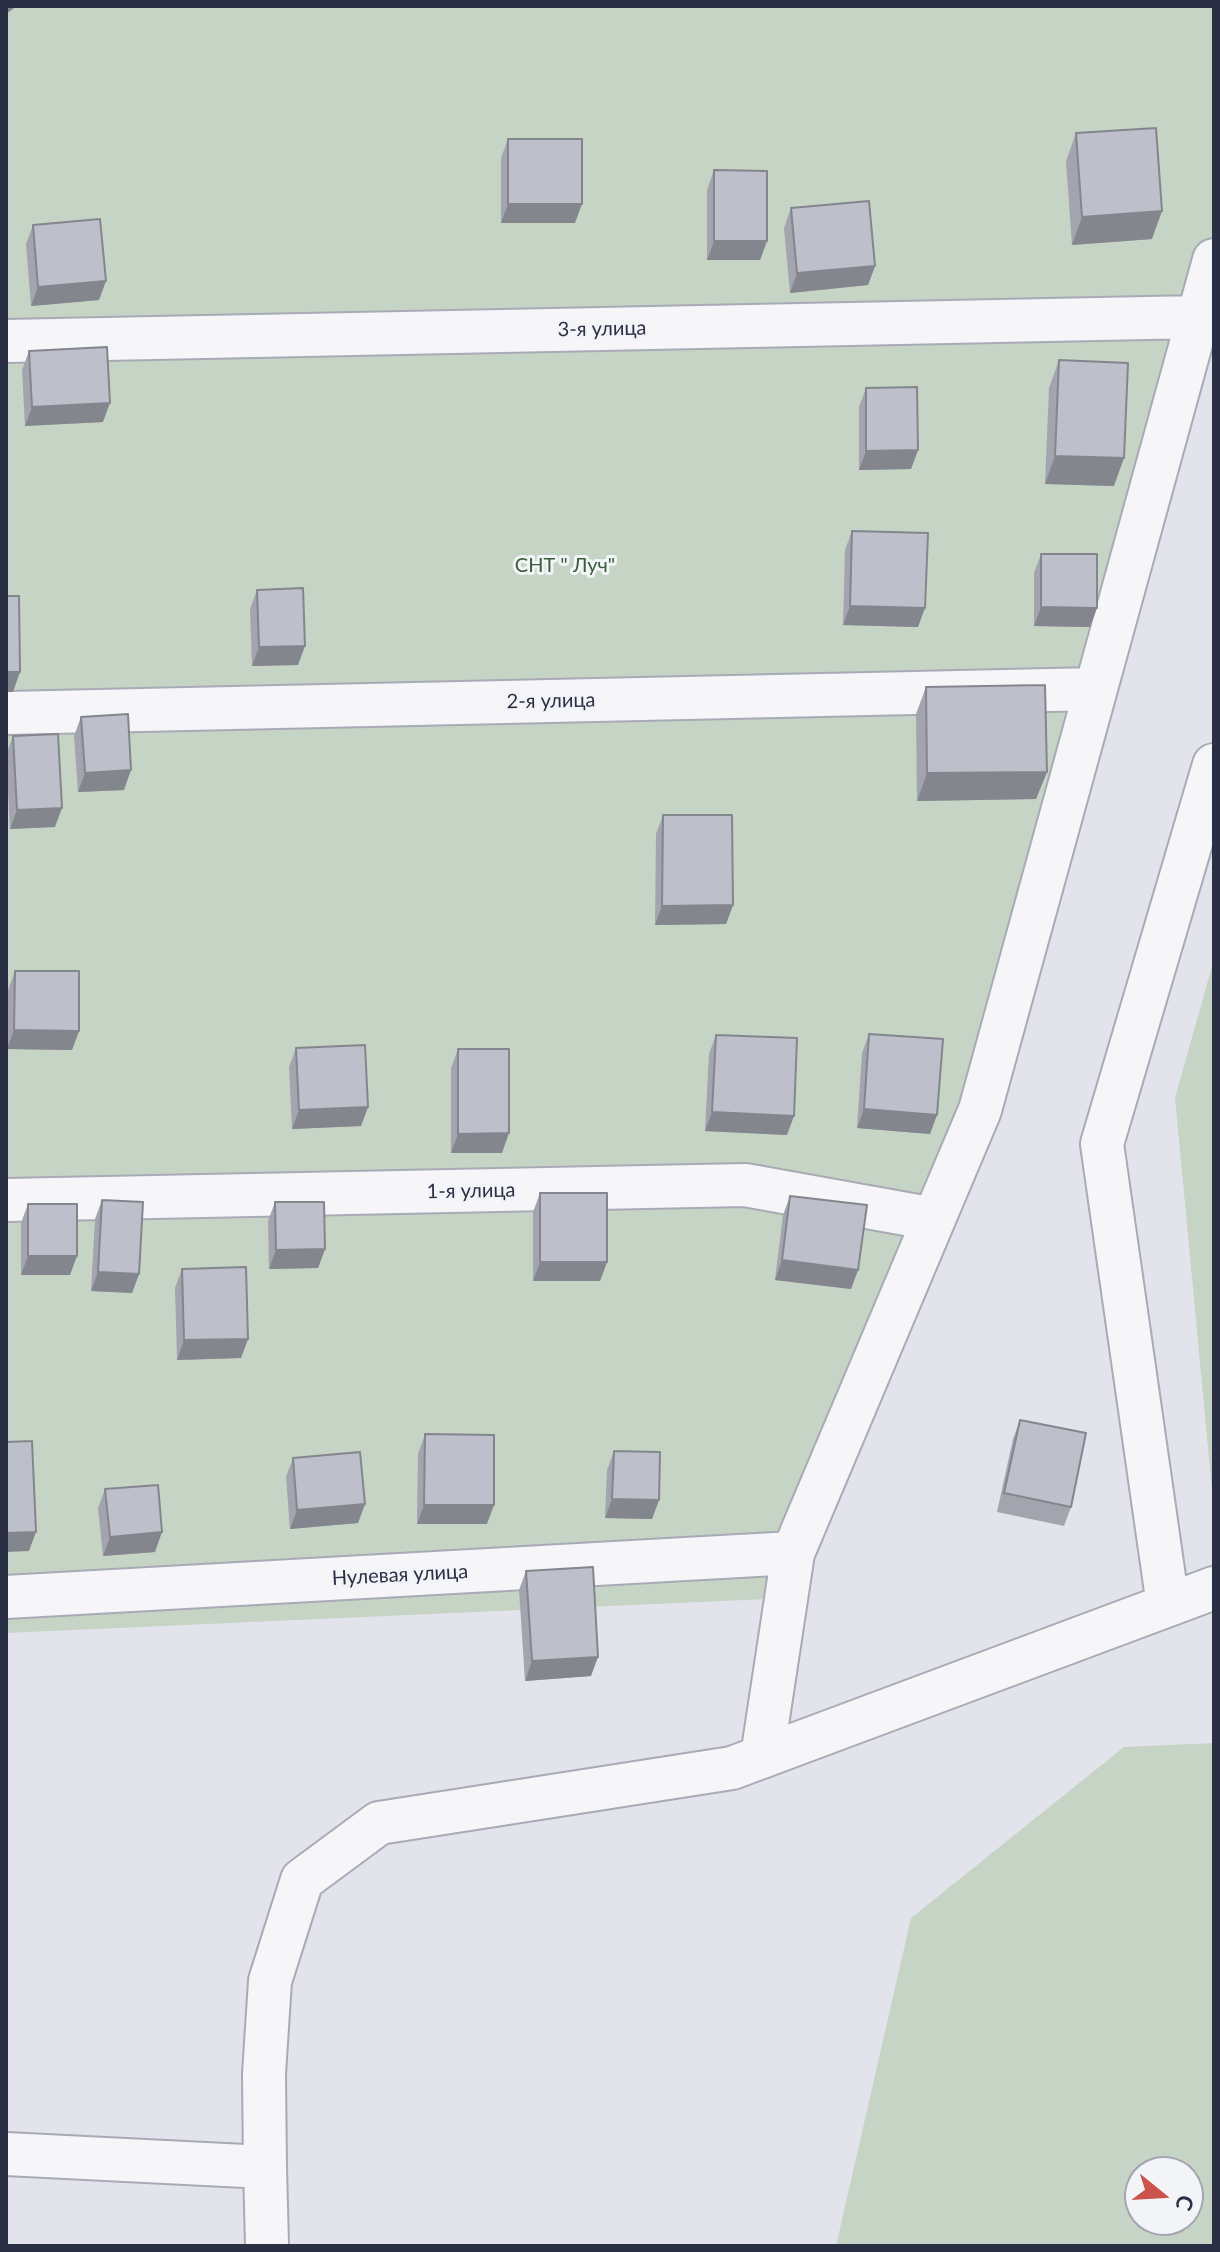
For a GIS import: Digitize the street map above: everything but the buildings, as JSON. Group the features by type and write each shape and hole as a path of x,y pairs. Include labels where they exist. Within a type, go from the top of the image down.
{"street":[{"path":"762,1757 793,1553 980,1110 1214,260"},
{"name":"3-я улица","path":"6,341 1197,317"},
{"name":"2-я улица","path":"6,713 1095,689"},
{"path":"1168,1605 1102,1144 1214,765"},
{"name":"1-я улица","path":"6,1200 745,1185 934,1219"},
{"name":"Нулевая улица","path":"6,1597 793,1553"},
{"path":"267,2246 264,2074 270,1981 302,1880 379,1823 732,1768 1214,1588"},
{"path":"6,2154 265,2167"}],"green space":[{"name":"СНТ \" Луч\"","path":"6,6 1214,6 1214,307 994,1114 816,1556 767,1599 6,1633"},
{"path":"1214,959 1214,1490 1212,1490 1175,1098"},
{"path":"1214,1743 1214,2246 836,2246 911,1918 1124,1747"}]}
